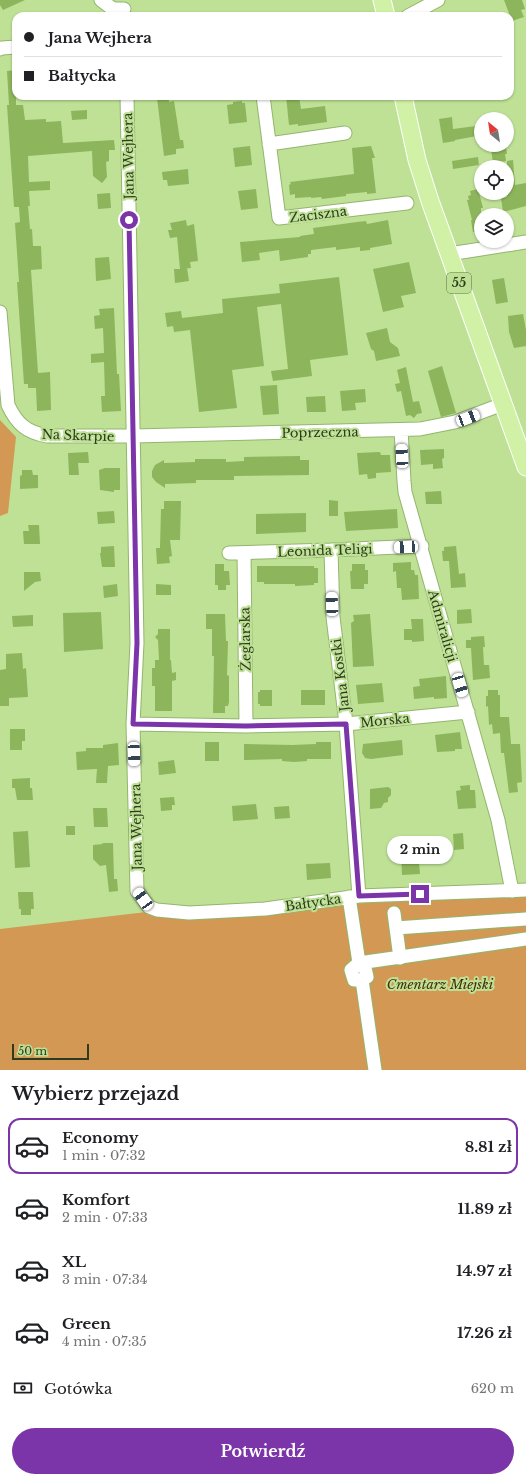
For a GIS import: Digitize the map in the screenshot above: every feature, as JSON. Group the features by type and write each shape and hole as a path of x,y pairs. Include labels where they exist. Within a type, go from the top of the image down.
{"main road":[{"path":"382,0 385,12"},
{"name":"55","path":"404,100 417,160 449,254 526,467"}],"street":[{"path":"101,0 113,9 124,8"},
{"path":"416,12 438,0"},
{"path":"0,49 12,47"},
{"name":"Jana Wejhera","path":"127,100 137,643 133,724 137,891 149,907"},
{"name":"Zaciszna","path":"264,100 279,218 407,203"},
{"path":"269,144 345,133"},
{"path":"449,254 526,242"},
{"name":"Na Skarpie","path":"0,312 8,405 13,416 27,430 47,436 134,436"},
{"name":"Poprzeczna","path":"134,436 420,429 448,424 503,404"},
{"name":"Admiralicji","path":"401,430 404,486 498,820 512,891"},
{"name":"Leonida Teligi","path":"229,553 422,546"},
{"name":"Jana Kostki","path":"331,550 333,618 346,724 354,896 359,964 366,968 367,977 362,980 375,1070"},
{"name":"Żeglarska","path":"244,553 246,726"},
{"name":"Morska","path":"133,724 246,726 346,724 468,712"},
{"name":"Bałtycka","path":"149,907 157,910 189,913 265,909 354,896 526,890"},
{"path":"394,913 400,958"},
{"path":"396,928 526,919"},
{"path":"359,964 526,939"}],"green space":[{"path":"0,420 16,437 8,513 0,516"},
{"name":"Cmentarz Miejski","path":"526,894 526,1070 0,1070 0,929 164,910 292,907"}],"building":[{"path":"0,0 25,0 3,10 0,5"},
{"path":"504,0 522,0 525,9 521,10 524,17 514,20 514,12 509,12"},
{"path":"12,70 12,100 16,100 16,105 23,105 25,120 46,119 46,122 61,121 63,143 114,140 115,150 109,150 109,161 106,162 107,177 102,183 93,176 92,151 28,156 29,182 50,181 50,190 29,191 30,206 28,206 33,246 41,246 42,269 31,270 38,373 50,372 51,410 37,411 36,388 28,388 28,384 24,384 17,282 19,282 15,223 20,222 19,207 14,207 7,105 9,105 7,71"},
{"path":"157,100 169,100 169,102 174,101 180,140 183,140 184,148 176,149 176,154 164,156"},
{"path":"286,100 300,100 301,109 325,106 327,122 298,126 298,124 289,125"},
{"path":"242,101 242,103 245,103 247,122 229,124 227,105 233,104 233,102"},
{"path":"87,110 87,119 72,120 71,111"},
{"path":"452,117 453,129 474,126 474,137 443,143 439,119"},
{"path":"250,146 252,165 235,167 233,148"},
{"path":"371,146 375,158 372,158 376,193 367,194 367,192 346,194 346,196 322,199 321,197 295,198 295,194 290,195 290,182 354,174 352,148"},
{"path":"491,152 507,152 507,154 505,154 506,160 493,160"},
{"path":"478,157 478,160 474,160 474,166 453,169 452,161"},
{"path":"188,169 189,184 168,186 167,180 163,180 162,172"},
{"path":"514,172 515,185 526,183 526,206 514,209 502,208 501,200 514,200"},
{"path":"256,189 258,208 241,210 238,191"},
{"path":"474,190 474,200 481,200 483,208 474,208 473,232 472,220 467,200 469,200 468,196 471,195 470,191"},
{"path":"110,193 111,208 98,209 97,194"},
{"path":"186,220 187,226 194,224 198,261 190,262 191,268 180,269 177,237 170,238 168,230 172,230 170,223"},
{"path":"388,220 392,244 360,251 360,247 336,250 336,247 311,250 311,254 308,254 308,257 280,261 279,250 259,253 260,260 242,262 240,242 300,237 314,234 313,228 366,221 367,224"},
{"path":"109,257 111,279 96,281 95,258"},
{"path":"409,262 416,293 401,296 404,307 383,312 373,269"},
{"path":"187,268 189,281 175,283 174,269"},
{"path":"339,277 348,355 310,360 312,376 273,381 271,371 288,369 281,304 257,307 264,366 232,370 237,408 199,412 190,330 174,332 173,326 167,327 165,313 181,311 182,318 223,313 222,299 280,293 279,284"},
{"path":"504,278 508,302 496,304 492,280"},
{"path":"114,308 117,374 119,374 121,411 102,412 101,396 105,396 104,362 91,363 91,354 104,353 103,328 95,329 94,316 100,315 99,309"},
{"path":"523,314 526,330 526,346 514,348 509,332 508,316"},
{"path":"387,328 390,342 398,348 400,356 376,361 374,351 371,349 366,333"},
{"path":"442,366 456,413 441,417 428,371"},
{"path":"406,367 413,402 419,401 422,413 417,414 414,418 410,415 406,416 401,391 397,392 395,384 400,383 397,370"},
{"path":"277,385 279,414 263,415 260,386"},
{"path":"365,389 366,402 355,403 356,410 342,411 340,391"},
{"path":"325,396 326,412 307,412 306,397"},
{"path":"444,449 444,458 442,459 443,468 433,469 433,464 421,465 420,450"},
{"path":"88,452 89,463 78,463 79,475 69,475 68,453"},
{"path":"380,452 381,455 390,455 391,472 376,473 376,478 368,479 367,474 359,475 357,453"},
{"path":"300,456 300,460 309,460 309,475 234,476 234,480 196,480 196,483 165,484 165,488 156,482 152,477 152,471 155,465 164,460 164,463 195,462 195,459 226,459 226,462 244,461 244,457"},
{"path":"105,468 120,468 120,490 114,490 114,492 100,490 99,470"},
{"path":"22,470 32,470 33,475 38,475 38,488 20,489 20,476 22,475"},
{"path":"441,491 442,504 426,504 425,492"},
{"path":"329,500 338,501 338,516 329,516"},
{"path":"164,501 181,501 180,540 170,540 172,556 169,557 170,563 157,564 156,548 160,548 161,509 164,509"},
{"path":"397,509 398,528 346,531 344,512"},
{"path":"114,511 115,523 98,524 97,512"},
{"path":"306,513 306,532 256,534 256,514"},
{"path":"28,525 39,525 40,544 24,544 23,531 29,531"},
{"path":"114,546 115,567 102,567 100,553 101,547"},
{"path":"456,546 459,574 465,573 466,587 451,588 449,561 443,561 442,551 444,551 444,547"},
{"path":"411,562 411,570 414,570 415,575 418,575 419,599 402,600 401,588 397,588 396,571 393,572 393,563"},
{"path":"215,564 224,564 224,571 229,571 230,585 226,585 226,590 218,590 218,585 215,585"},
{"path":"352,564 365,564 365,570 368,570 368,584 364,584 364,589 351,589 350,571 352,571"},
{"path":"257,566 314,566 314,568 318,568 318,583 314,583 314,585 295,586 295,584 264,584 264,582 257,582"},
{"path":"24,572 40,572 41,581 35,582 24,591"},
{"path":"117,584 118,596 104,598 103,586"},
{"path":"156,584 171,585 171,595 156,595"},
{"path":"471,609 472,623 457,624 457,610"},
{"path":"101,612 103,649 64,652 63,613"},
{"path":"206,614 225,614 226,641 228,641 227,675 229,676 229,702 228,706 225,706 225,713 213,713 214,656 212,656 212,629 206,629"},
{"path":"370,614 374,666 353,667 351,623 354,621 353,615"},
{"path":"33,615 33,626 13,627 12,616"},
{"path":"411,619 423,619 424,641 412,642 412,640 404,640 404,629 412,629"},
{"path":"158,629 170,629 170,660 172,673 176,672 176,680 172,681 172,711 155,711 155,686 152,686 152,668 155,668 155,660 159,660 158,640 155,637 158,634"},
{"path":"484,636 484,665 489,665 490,678 473,680 471,648 466,648 466,640 471,640 471,637"},
{"path":"22,653 23,669 26,668 28,697 9,698 9,706 0,706 0,670 6,669 6,654"},
{"path":"446,676 447,698 434,699 434,697 414,699 413,687 420,686 419,679"},
{"path":"382,683 384,702 358,704 356,685"},
{"path":"260,690 272,690 272,706 260,706 260,704 258,704 258,692 260,692"},
{"path":"301,690 325,690 325,705 301,705"},
{"path":"488,690 498,690 498,695 500,695 500,717 509,717 511,744 520,744 522,782 517,783 518,792 509,793 504,753 501,753 500,733 493,734 492,724 489,725 488,706 486,707 486,696 488,696"},
{"path":"10,729 25,729 25,741 22,741 22,750 10,750"},
{"path":"460,732 462,749 437,752 435,735"},
{"path":"402,740 403,755 371,759 365,758 362,753 363,744"},
{"path":"205,742 219,742 219,761 205,761"},
{"path":"316,742 331,742 331,759 307,759 307,761 294,762 282,761 282,759 244,760 244,744 292,745 316,744"},
{"path":"118,743 119,765 108,766 107,783 96,783 97,769 77,770 76,752 86,751 86,748 103,748 103,745"},
{"path":"174,760 176,773 159,775 158,762"},
{"path":"30,778 30,788 32,788 33,800 17,800 15,788 12,788 12,779"},
{"path":"470,785 470,790 475,790 476,808 458,809 456,791 461,790 460,786"},
{"path":"388,787 391,789 391,795 388,798 388,802 384,803 381,808 370,809 370,789"},
{"path":"174,797 175,805 172,805 172,810 161,811 160,798"},
{"path":"256,804 258,819 233,821 232,806"},
{"path":"289,806 290,818 275,819 274,807"},
{"path":"93,808 107,808 108,827 94,827"},
{"path":"66,826 75,826 75,835 66,835"},
{"path":"28,831 30,867 15,868 13,832"},
{"path":"463,833 464,849 454,850 453,834"},
{"path":"102,843 113,843 114,879 117,879 118,891 109,892 106,865 100,866 93,859 93,845 103,844"},
{"path":"418,852 420,874 402,875 401,853"},
{"path":"330,863 331,878 307,880 306,864"},
{"path":"18,892 33,892 34,909 31,909 31,915 21,915 21,909 19,909"}],"route":[{"path":"129,220 137,643 133,724 246,726 346,724 359,896 420,894"}]}
